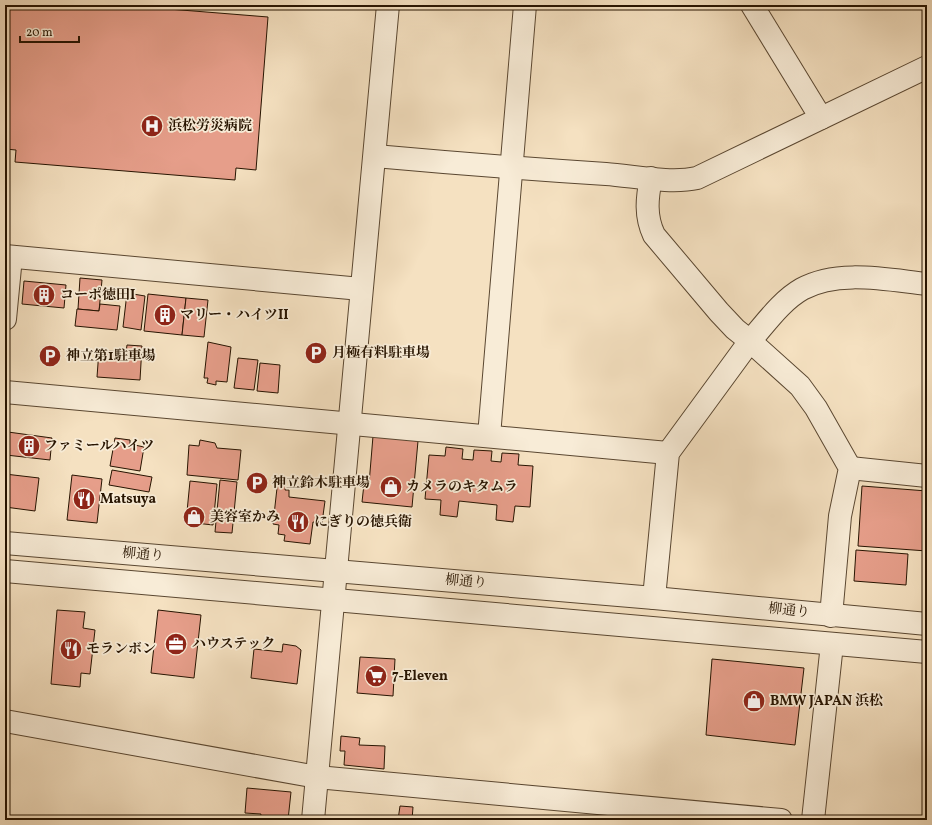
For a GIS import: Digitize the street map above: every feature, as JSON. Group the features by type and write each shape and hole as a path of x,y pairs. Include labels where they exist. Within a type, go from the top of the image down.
{"street":[{"path":"313,820 388,5"},
{"path":"489,436 512,168 524,5"},
{"path":"752,5 821,118"},
{"path":"375,156 651,178 697,178 747,152 927,67"},
{"path":"651,178 647,213 649,225 654,235 730,323 800,386 816,408 835,444 850,468 840,516 831,616"},
{"path":"5,319 8,257 361,289"},
{"path":"654,598 668,453 750,341 781,306 802,289 823,281 857,279 927,284"},
{"path":"5,392 668,453"},
{"path":"850,468 927,476"},
{"name":"柳通り","path":"5,543 654,598 927,624"},
{"name":"柳通り","path":"5,571 927,652"},
{"path":"813,820 832,644"},
{"path":"5,721 317,777 703,816 781,820"}],"building":[{"path":"5,5 119,5 268,17 256,170 236,168 235,180 15,162 16,150 5,149"},
{"path":"80,278 102,280 99,311 78,309"},
{"name":"コーポ徳田I","path":"24,281 66,285 64,308 22,304"},
{"path":"127,293 145,296 141,330 123,327"},
{"name":"マリー・ハイツII","path":"148,294 186,298 182,335 144,331"},
{"path":"186,298 208,300 204,337 182,335"},
{"path":"100,304 120,306 117,330 75,326 77,309 99,311"},
{"path":"208,342 231,347 227,382 216,381 216,385 207,383 208,378 204,378"},
{"path":"127,345 142,346 140,380 97,377 99,350 126,352"},
{"path":"238,358 258,360 254,390 234,388"},
{"path":"260,363 280,365 278,393 257,391"},
{"name":"ファミールハイツ","path":"8,432 52,438 50,460 6,455"},
{"path":"373,436 418,441 412,507 362,502 364,484 369,484"},
{"path":"115,438 130,440 130,444 144,447 140,471 110,466"},
{"path":"200,440 215,443 217,448 241,450 238,480 187,475 189,445 199,446"},
{"path":"446,447 463,449 462,459 473,460 474,450 492,451 491,461 501,462 502,453 519,454 518,465 533,466 530,507 515,506 513,522 496,520 497,505 459,501 457,517 440,515 441,500 425,499 429,455 445,456"},
{"path":"112,470 152,477 149,492 109,485"},
{"path":"5,474 39,478 35,511 5,507"},
{"path":"72,475 102,479 97,523 67,520"},
{"path":"278,479 286,480 285,490 289,490 289,497 325,501 322,523 313,522 310,544 284,541 285,535 278,534 279,525 273,524"},
{"path":"220,480 237,482 232,533 215,532"},
{"path":"190,481 217,484 213,525 186,522"},
{"path":"862,486 927,491 927,551 858,546"},
{"path":"856,550 908,554 906,585 854,581"},
{"path":"57,610 85,612 83,628 95,630 90,674 81,673 80,687 51,684"},
{"path":"158,610 201,615 194,678 151,673"},
{"path":"283,644 296,646 301,650 297,684 251,678 254,649 282,652"},
{"name":"7-Eleven","path":"360,657 395,659 393,696 357,693"},
{"name":"BMW JAPAN 浜松","path":"712,659 804,668 795,745 706,735"},
{"path":"341,736 360,738 359,745 385,746 384,769 344,765 345,751 340,751"},
{"path":"247,788 291,792 288,820 260,820 261,814 245,813"},
{"path":"400,806 413,807 412,820 398,820"}],"place":[{"name":"浜松労災病院","path":"152,126"},
{"name":"コーポ徳田I","path":"44,295"},
{"name":"マリー・ハイツII","path":"165,315"},
{"name":"月極有料駐車場","path":"316,353"},
{"name":"神立第1駐車場","path":"50,356"},
{"name":"ファミールハイツ","path":"29,446"},
{"name":"神立鈴木駐車場","path":"257,483"},
{"name":"カメラのキタムラ","path":"391,487"},
{"name":"Matsuya","path":"84,499"},
{"name":"美容室かみ","path":"194,517"},
{"name":"にぎりの徳兵衛","path":"298,522"},
{"name":"ハウステック","path":"176,644"},
{"name":"モランボン","path":"71,649"},
{"name":"7-Eleven","path":"376,676"},
{"name":"BMW JAPAN 浜松","path":"754,701"}]}
